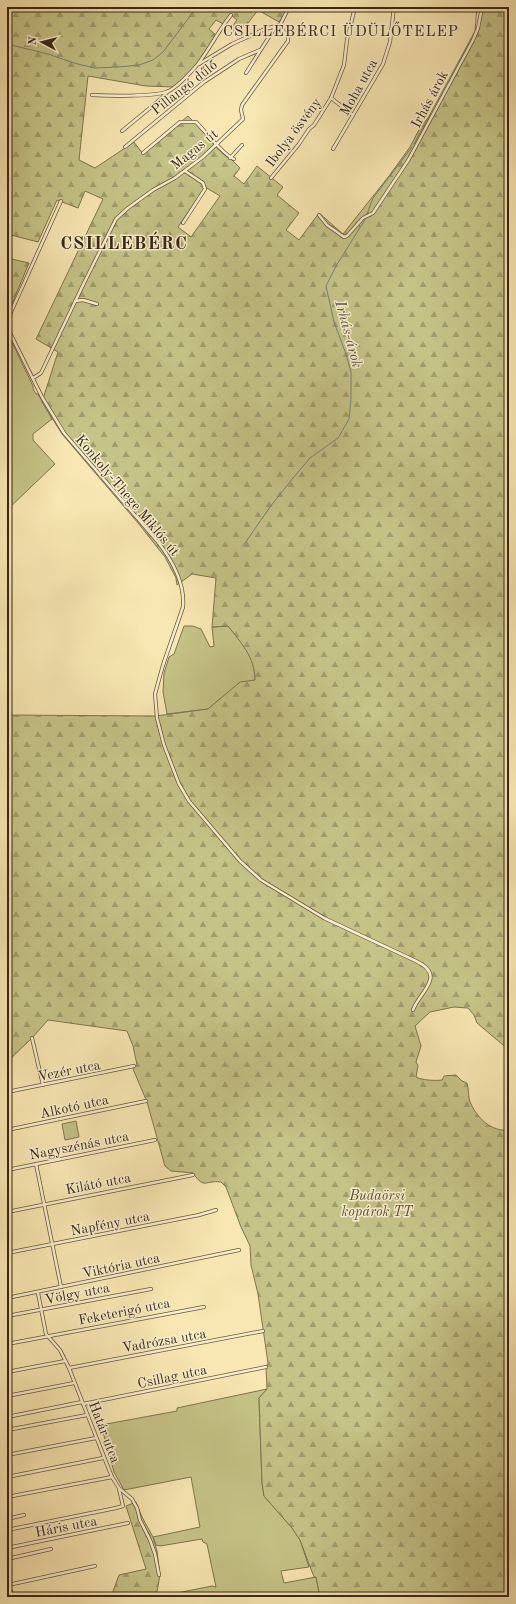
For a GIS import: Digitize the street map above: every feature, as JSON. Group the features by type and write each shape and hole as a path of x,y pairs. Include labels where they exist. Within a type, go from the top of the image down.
{"street":[{"path":"246,73 289,7"},
{"name":"Ibolya ösvény","path":"271,178 299,144 309,128 314,125 331,98 344,65 347,40 356,7"},
{"name":"Moha utca","path":"333,149 381,68 390,42 394,7"},
{"name":"Irhás árok","path":"320,215 326,224 344,238 363,218 372,213 409,159 473,40 478,28 482,7"},
{"path":"122,131 162,98 198,64 216,35 231,15"},
{"path":"198,64 232,44 278,25"},
{"name":"Magas út","path":"33,378 41,372 116,219 128,208 185,171 218,145 243,119 241,110 242,105 288,41 288,32 284,27 278,25"},
{"name":"Pillangó dűlő","path":"125,147 204,82 235,61 260,50"},
{"path":"92,95 105,96 156,94 168,91"},
{"path":"331,98 354,115"},
{"path":"143,153 180,122 196,122 232,158 242,145"},
{"path":"183,223 205,189 203,183 185,171"},
{"path":"7,320 61,201"},
{"path":"78,295 81,300"},
{"path":"75,302 81,300 97,304"},
{"name":"Konkoly-Thege Miklós út","path":"7,327 45,402 64,433 158,542 170,558 178,574 183,598 183,607 163,665 155,694 160,732 179,784 189,802 240,861 270,886 324,918 416,961 427,968 431,980 427,990 417,1000 413,1010"},
{"path":"32,1038 43,1085"},
{"name":"Vezér utca","path":"7,1092 134,1066"},
{"name":"Alkotó utca","path":"7,1130 146,1101"},
{"name":"Nagyszénás utca","path":"7,1170 155,1140"},
{"path":"36,1164 61,1287"},
{"name":"Kilátó utca","path":"7,1212 193,1174"},
{"name":"Napfény utca","path":"7,1253 199,1215 216,1210"},
{"name":"Viktória utca","path":"7,1298 38,1293 239,1250"},
{"name":"Völgy utca","path":"7,1316 151,1289"},
{"name":"Határ utca","path":"38,1293 48,1336 60,1350 69,1368 103,1458 112,1477 119,1488 132,1499 137,1508 140,1520 155,1554 159,1575"},
{"name":"Feketerigó utca","path":"7,1344 204,1306"},
{"name":"Vadrózsa utca","path":"69,1368 263,1331"},
{"path":"7,1372 65,1361"},
{"name":"Csillag utca","path":"7,1417 266,1367"},
{"path":"7,1396 74,1383"},
{"path":"7,1430 87,1415"},
{"path":"7,1456 96,1438"},
{"path":"7,1477 103,1458"},
{"path":"7,1497 112,1477"},
{"path":"7,1530 122,1506 119,1488"},
{"path":"7,1519 24,1515"},
{"name":"Háris utca","path":"7,1548 128,1523"},
{"path":"7,1559 51,1549"},
{"path":"8,1585 95,1566"},
{"path":"7,1581 12,1597"},
{"path":"84,1597 96,1594"}],"green space":[{"name":"Budaörsi kopárok TT","path":"7,7 289,7 279,22 258,10 248,23 234,32 231,28 237,20 231,15 223,24 216,20 209,29 216,35 198,64 174,87 146,86 88,76 79,160 95,168 134,142 143,154 188,116 240,168 234,176 244,184 257,166 283,187 277,195 299,213 286,230 299,240 319,213 343,234 389,176 410,147 421,126 433,112 478,28 482,7 509,7 509,1050 477,1023 474,1015 468,1008 454,1007 430,1012 415,1026 421,1046 416,1062 418,1066 416,1077 425,1080 442,1080 444,1076 456,1075 462,1081 467,1083 470,1102 485,1123 496,1129 509,1130 509,1597 320,1597 316,1577 314,1577 300,1540 292,1528 264,1496 262,1483 259,1398 267,1389 266,1367 268,1363 258,1294 251,1265 250,1246 226,1187 221,1182 203,1183 193,1173 171,1171 165,1166 147,1102 133,1069 137,1065 133,1046 127,1031 48,1020 7,1062 7,715 156,716 208,709 240,682 255,680 253,664 250,657 228,626 212,627 216,578 192,574 177,585 176,578 165,557 62,434 42,402 58,352 36,339 103,199 85,191 78,208 57,200 38,242 7,234","holes":["205,187 220,196 191,237 178,227"]},
{"path":"7,258 29,263 7,316"},
{"path":"7,332 33,386 33,389 36,394 38,394 52,419 33,434 33,440 55,464 7,510"},
{"path":"184,626 193,626 201,629 210,647 214,646 212,627 228,626 243,644 250,657 253,664 255,680 222,697 208,709 167,714 163,692 164,673 169,657 174,654"},
{"path":"76,1121 79,1137 65,1140 62,1124"},
{"path":"267,1389 259,1398 262,1483 264,1496 292,1528 300,1540 309,1567 281,1571 284,1583 316,1577 320,1597 157,1597 212,1586 216,1587 207,1544 203,1542 202,1539 160,1546 156,1545 153,1537 200,1527 191,1477 124,1490 114,1472 101,1425 177,1411 177,1408"},
{"path":"136,1502 153,1537 157,1551 160,1575 156,1597 111,1597 119,1575 146,1569 126,1506"}],"waterway":[{"path":"7,44 48,54 94,68 139,65 153,60 163,52 197,7"},
{"name":"Irhás-árok","path":"414,144 475,31 477,7"},
{"name":"Irhás-árok","path":"367,214 373,198 412,147"},
{"name":"Irhás-árok","path":"243,546 270,507 293,478 310,458 338,438 349,419 351,372 334,322 326,286 336,266 366,218"}],"district":[{"name":"CSILLEBÉRCI ÜDÜLŐTELEP","path":"341,31"},
{"name":"CSILLEBÉRC","path":"124,243"}]}
